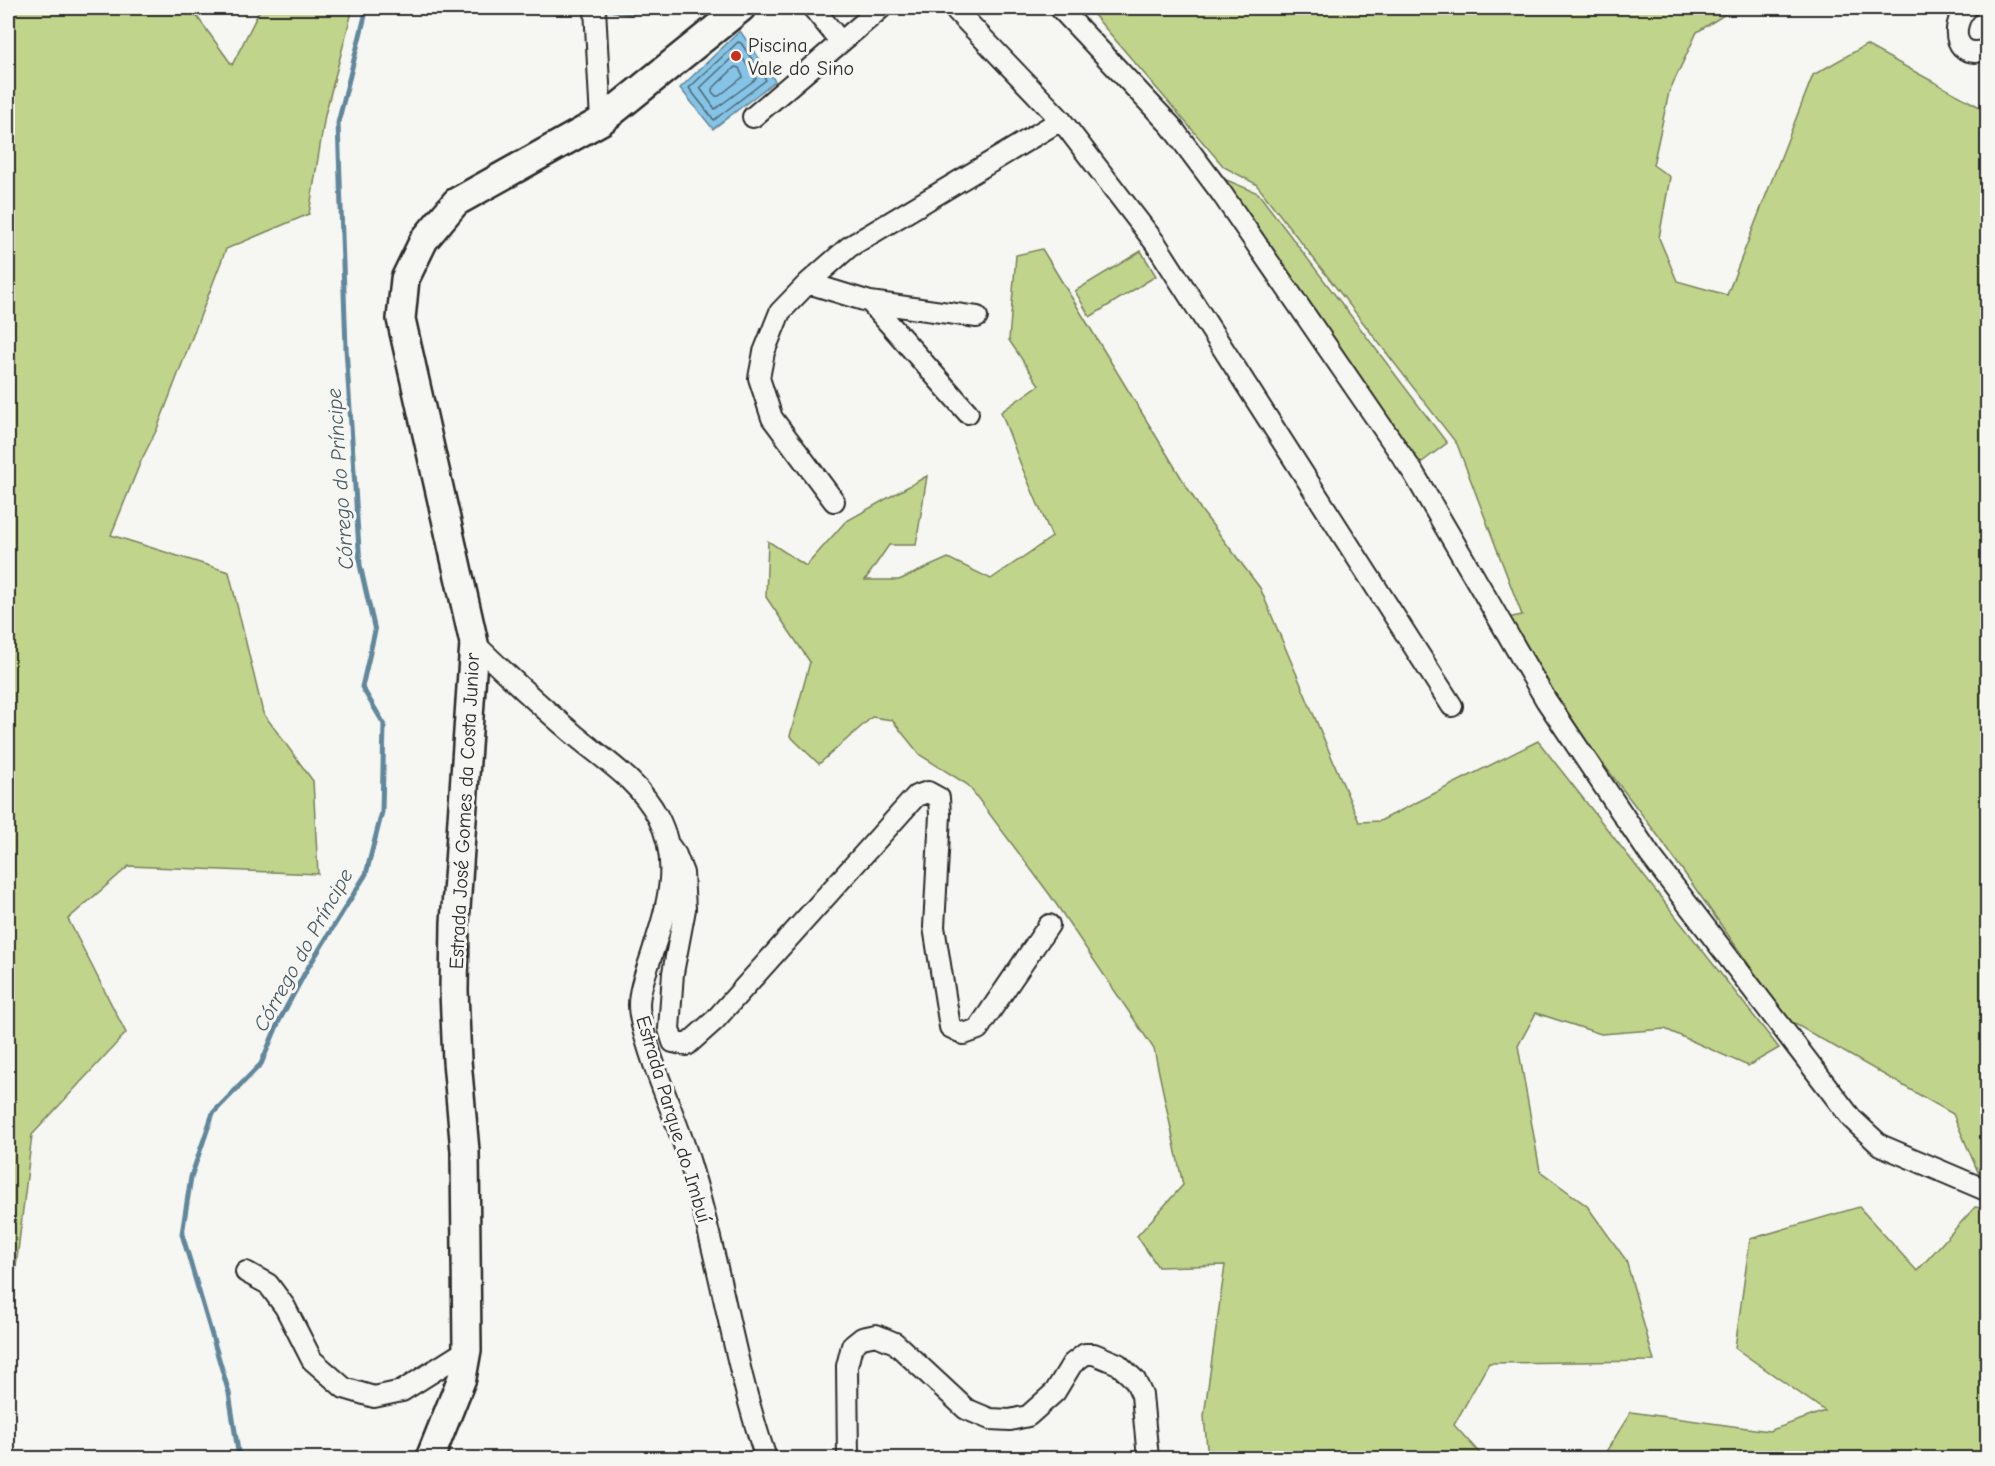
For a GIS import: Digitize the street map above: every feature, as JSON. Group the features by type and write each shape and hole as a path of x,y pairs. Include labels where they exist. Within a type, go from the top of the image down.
{"street":[{"name":"Estrada José Gomes da Costa Junior","path":"430,1458 462,1378 467,1350 465,1151 457,1061 454,991 455,923 474,643 401,319 405,279 424,240 456,202 601,121 741,8"},
{"path":"813,8 840,41"},
{"path":"753,117 881,8"},
{"path":"954,8 1061,120 1156,244 1452,706"},
{"path":"1060,8 1171,126 1222,194 1413,472 1546,700 1650,855 1852,1119 1880,1145 1988,1191"},
{"path":"1967,8 1960,16 1956,26 1957,38 1962,48 1970,52 1981,52 1988,49"},
{"path":"595,11 601,121"},
{"path":"834,501 772,418 759,378 764,352 780,312 808,283 849,247 1061,120"},
{"path":"808,283 870,302 977,317"},
{"path":"870,302 968,413"},
{"name":"Estrada Parque do Imbuí","path":"474,643 556,719 641,790 659,818 668,844 671,878 665,913 642,983 639,1005 641,1024 656,1073 689,1160 706,1216 750,1414 766,1458"},
{"path":"668,844 676,855 683,873 685,909 674,973 669,1029 673,1042 687,1045 715,1020 916,796 928,792 939,798 934,927 950,1027 964,1034 978,1029 1049,925"},
{"path":"246,1272 268,1284 285,1307 312,1360 344,1388 374,1397 402,1391 467,1350"},
{"path":"848,1458 847,1366 852,1346 862,1338 876,1335 896,1343 966,1409 990,1419 1010,1420 1028,1416 1055,1392 1072,1364 1085,1354 1094,1354 1118,1364 1136,1380 1142,1395 1148,1458"}],"green space":[{"path":"8,8 202,8 196,15 232,65 261,8 353,8 325,115 309,214 226,249 157,429 141,461 111,535 229,572 263,713 313,781 318,874 129,866 68,919 126,1033 32,1135 12,1300 8,1304"},
{"path":"1088,8 1735,8 1697,32 1669,92 1653,165 1670,177 1659,238 1677,281 1727,295 1813,75 1866,45 1987,111 1987,1176 1979,1174 1953,1114 1788,1020 1659,837 1572,723 1503,619 1522,615 1457,444 1256,184 1224,167"},
{"path":"1224,179 1258,193 1447,443 1418,465"},
{"path":"1042,249 1201,510 1260,588 1359,822 1380,821 1538,741 1779,1048 1748,1066 1665,1029 1601,1034 1536,1013 1518,1046 1540,1171 1587,1206 1626,1260 1654,1361 1489,1363 1454,1425 1484,1458 1208,1458 1204,1416 1225,1265 1158,1267 1137,1236 1183,1185 1154,1049 1050,895 968,785 920,755 892,720 872,717 819,764 790,736 810,662 766,597 768,541 806,566 845,522 927,476 916,545 889,545 865,580 899,580 948,558 991,579 1052,537 1001,412 1039,385 1009,340 1016,255"},
{"path":"1141,251 1156,276 1090,317 1075,291"},
{"path":"1859,1207 1917,1271 1975,1207 1987,1209 1987,1458 1602,1458 1631,1412 1769,1431 1825,1411 1735,1348 1750,1239"}],"water":[{"name":"Piscina Vale do Sino","path":"740,31 775,81 713,129 680,88"}],"waterway":[{"name":"Córrego do Príncipe","path":"239,1458 229,1393 182,1234 191,1177 213,1113 261,1064 279,1021 306,971 366,874 382,812 384,724 362,687 375,631 360,565 346,348 338,123 367,8"},
{"name":"Córrego do Príncipe","path":"604,8 629,13 648,8"}],"place":[{"name":"Piscina Vale do Sino","path":"736,56"}]}
